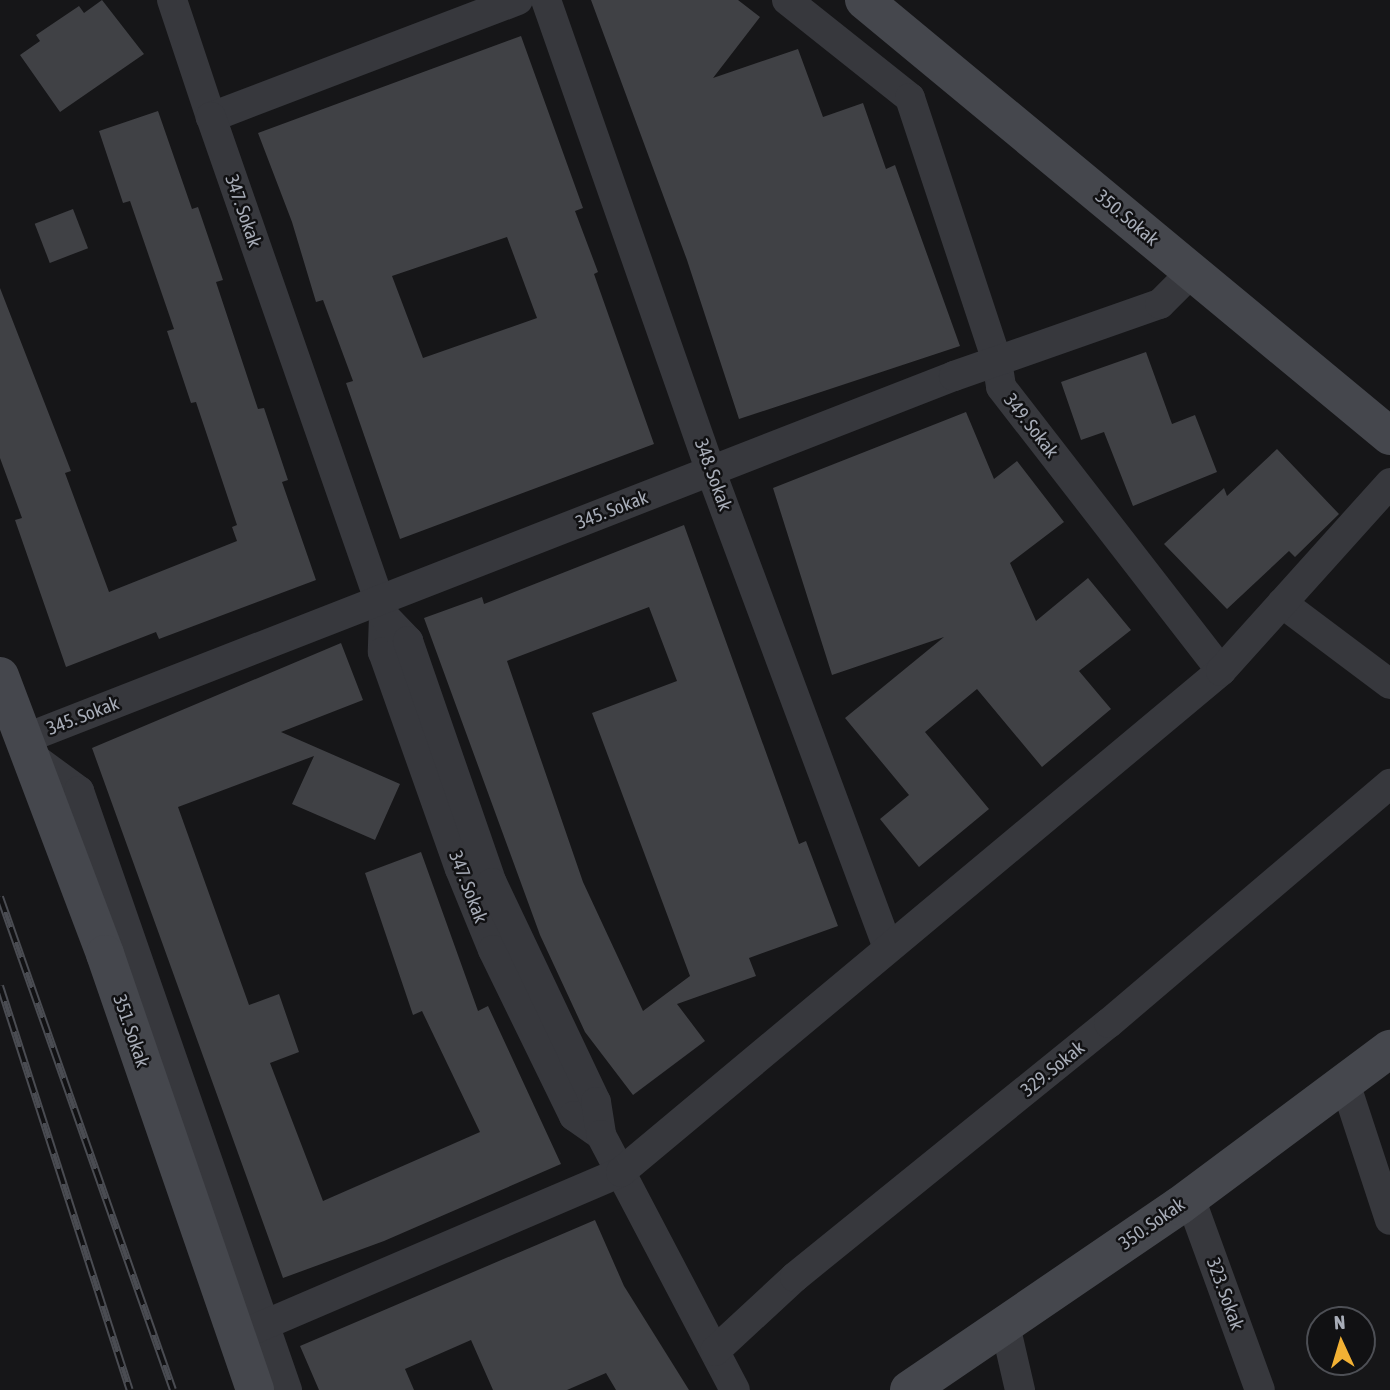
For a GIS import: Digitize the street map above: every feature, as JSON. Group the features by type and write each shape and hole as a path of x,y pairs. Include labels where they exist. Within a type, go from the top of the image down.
{"street":[{"name":"347. Sokak","path":"172,0 381,608 408,640 492,883 596,1102 601,1135 735,1390"},
{"path":"211,117 518,0"},
{"name":"348. Sokak","path":"546,0 711,471 888,948"},
{"name":"349. Sokak","path":"787,0 910,98 997,361 1001,387 1222,671"},
{"name":"350. Sokak","path":"864,0 1390,436"},
{"name":"345. Sokak","path":"27,747 381,608 711,471 997,361 1160,304 1192,272"},
{"path":"287,1390 250,1331 621,1172 1222,671 1390,483"},
{"path":"1282,603 1390,684"},
{"name":"351. Sokak","path":"0,676 250,1331 255,1390"},
{"name":"329. Sokak","path":"715,1351 795,1277 1110,1023 1390,784"},
{"name":"350. Sokak","path":"909,1390 1190,1198 1390,1049"},
{"path":"1345,1083 1390,1220"},
{"name":"323. Sokak","path":"1190,1198 1261,1390"},
{"path":"1005,1325 1020,1390"}],"building":[{"path":"102,0 144,54 60,112 20,55 40,41 36,35 79,6 84,13"},
{"path":"591,0 738,0 760,17 713,78 798,49 823,117 863,103 886,169 895,165 960,346 739,419 687,260"},
{"path":"521,36 583,208 575,211 598,272 594,274 654,444 400,539 346,383 353,381 323,300 316,302 292,222 258,133","holes":["507,237 537,318 423,358 392,276"]},
{"path":"158,111 192,209 198,207 223,280 216,282 258,409 264,408 288,480 282,482 316,580 159,639 156,632 66,667 15,520 22,518 0,458 0,288 71,471 65,473 109,592 237,541 232,527 237,525 196,402 191,403 167,331 174,329 130,201 123,203 99,131"},
{"path":"73,209 88,248 50,263 35,224"},
{"path":"1146,352 1172,424 1195,415 1217,472 1133,506 1104,432 1081,440 1061,382"},
{"path":"966,412 994,479 1017,461 1064,522 1010,563 1036,621 1088,578 1131,630 1079,671 1111,709 1042,767 977,689 925,732 989,809 919,867 880,819 909,795 845,718 944,637 832,675 773,488"},
{"path":"1277,449 1339,514 1295,557 1289,551 1227,609 1164,544 1224,488 1227,496"},
{"path":"684,525 799,844 806,841 838,926 749,958 756,976 677,1004 705,1041 633,1095 585,1032 540,935 424,618 482,597 484,604","holes":["649,607 677,681 592,713 690,976 643,1011 583,882 507,661"]},
{"path":"341,643 363,700 281,732 400,784 375,840 292,804 314,756 178,807 249,1005 279,994 299,1052 270,1063 323,1201 480,1132 422,1011 413,1015 365,873 421,852 478,1011 488,1006 561,1164 384,1241 283,1278 92,748"},
{"path":"595,1220 624,1286 689,1390 616,1390 606,1373 567,1390 493,1390 471,1340 405,1369 414,1390 319,1390 300,1346"}],"railway":[{"path":"0,897 173,1390"},
{"path":"0,986 130,1390"}]}
